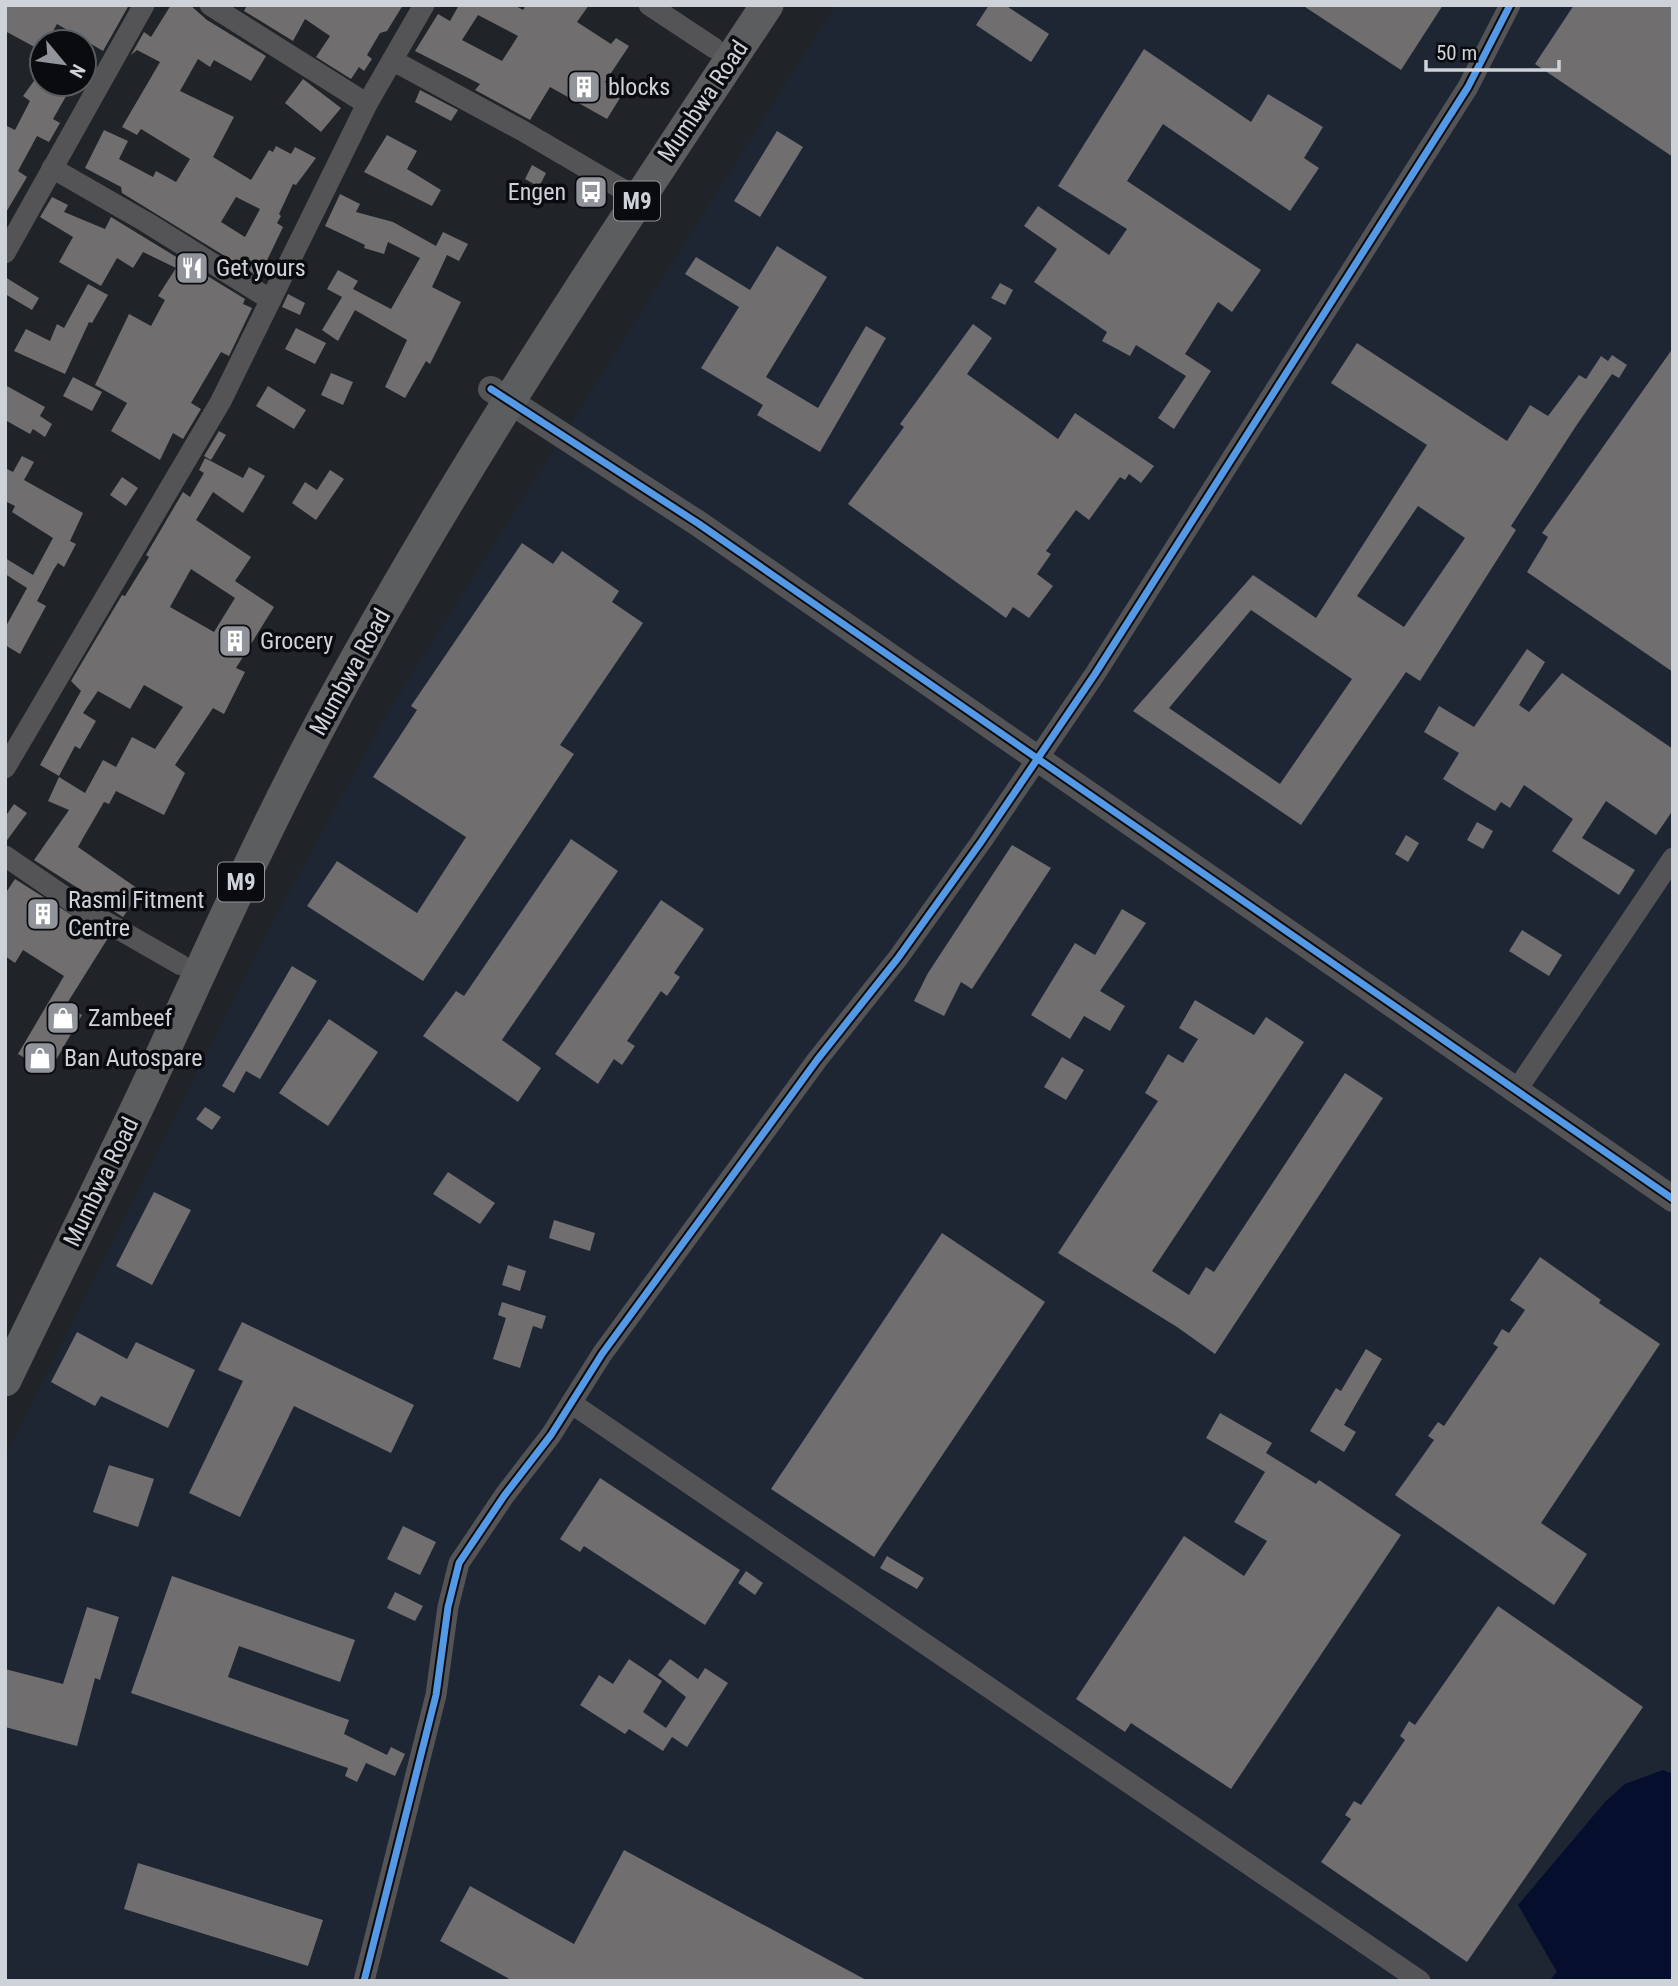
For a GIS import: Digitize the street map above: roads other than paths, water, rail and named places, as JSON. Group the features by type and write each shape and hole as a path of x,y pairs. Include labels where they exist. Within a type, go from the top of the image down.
{"main road":[{"name":"Mumbwa Road","path":"5,1336 275,765 365,597 629,194 713,48 742,5"},
{"name":"Mumbwa Road","path":"629,194 767,5"},
{"name":"Mumbwa Road","path":"5,1381 154,1073 204,957 306,752 500,394"}],"street":[{"path":"5,253 144,5"},
{"path":"210,5 367,104"},
{"path":"5,768 221,401 367,104 424,5"},
{"path":"649,5 713,48"},
{"path":"364,1981 436,1695 448,1607 459,1563 610,1343 817,1060 898,958 1038,758 1468,87 1510,5"},
{"path":"391,60 629,194"},
{"path":"52,168 131,213 271,300"},
{"path":"500,394 699,524 1673,1199"},
{"path":"5,856 78,906 181,965"},
{"path":"1516,1091 1673,858"},
{"path":"571,1403 1420,1981"}],"water":[{"path":"1663,1770 1673,1774 1673,1981 1549,1981 1557,1972 1518,1905 1605,1802 1625,1784"}],"place":[{"name":"blocks","path":"584,87"},
{"name":"Engen","path":"591,192"},
{"name":"Get yours","path":"192,268"},
{"name":"Grocery","path":"235,641"},
{"name":"Rasmi Fitment Centre","path":"43,914"},
{"name":"Zambeef","path":"63,1018"},
{"name":"Ban Autospare","path":"40,1058"}]}
